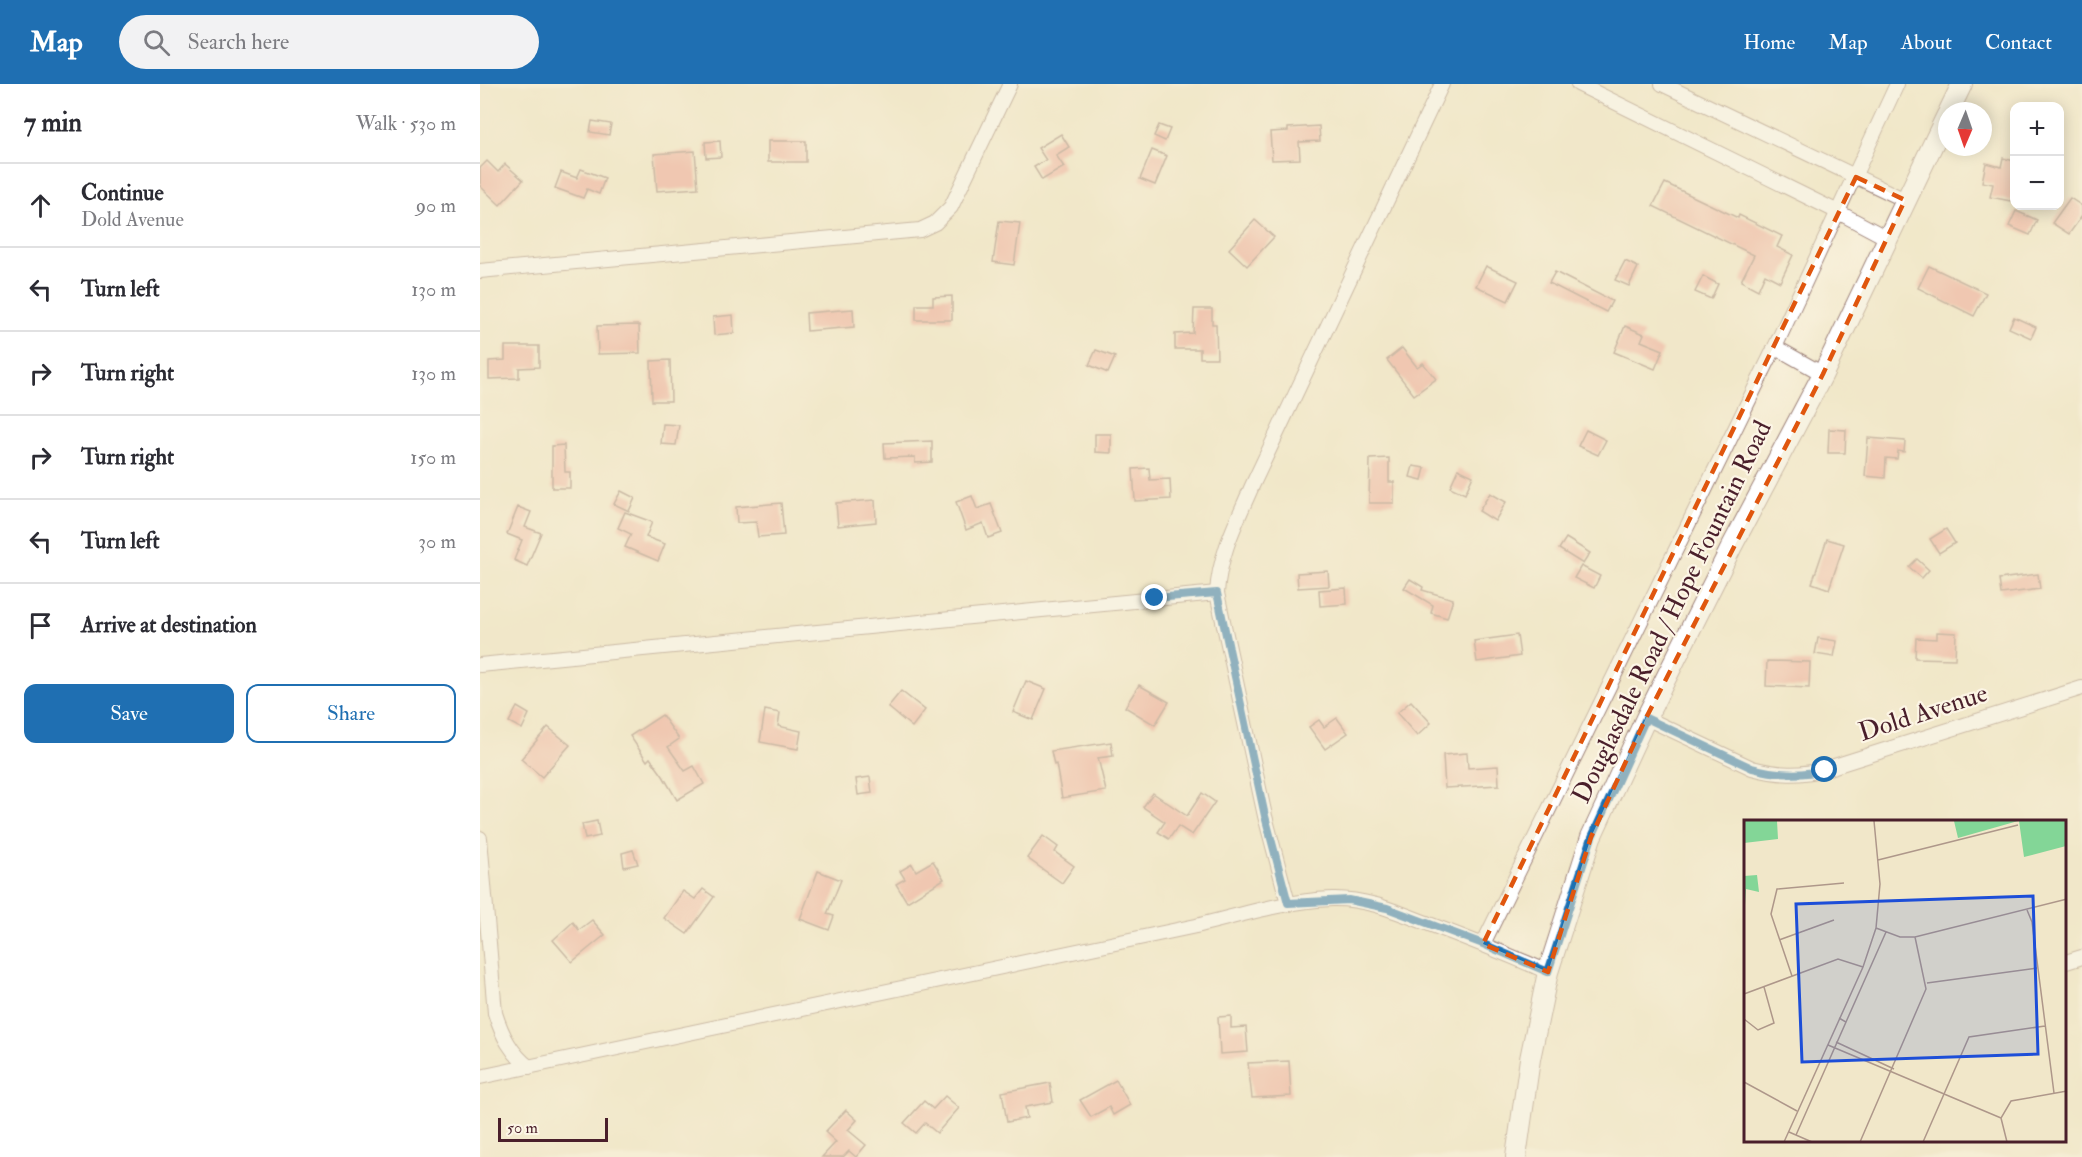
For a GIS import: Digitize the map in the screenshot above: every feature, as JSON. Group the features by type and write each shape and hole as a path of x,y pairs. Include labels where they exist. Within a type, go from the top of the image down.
{"main road":[{"name":"Douglasdale Road / Hope Fountain Road","path":"1953,102 1962,84"},
{"name":"Douglasdale Road / Hope Fountain Road","path":"1516,1157 1530,1059 1548,972 1592,837 1646,718 1732,546 1823,374 1938,133"}],"street":[{"path":"480,271 920,230 943,217 951,207 1010,84"},
{"path":"1288,903 1265,816 1217,593 1219,574 1224,553 1252,486 1442,84"},
{"path":"1578,84 1887,238"},
{"path":"1662,84 1905,200"},
{"path":"1483,944 1775,347 1856,177 1897,84"},
{"path":"1775,347 1823,374"},
{"path":"480,665 1217,593"},
{"name":"Dold Avenue","path":"1646,718 1752,768 1770,773 1794,775 1825,770 2082,688"},
{"path":"480,838 495,1013 509,1047 529,1067"},
{"path":"480,1077 1196,926 1288,903 1332,899 1363,902 1387,908 1483,944 1548,972"},
{"path":"2067,962 2082,957"}],"highlighted area":[{"path":"1856,177 1905,200 1823,374 1646,718 1591,837 1548,972 1483,944"}],"building":[{"path":"592,121 611,124 609,135 590,132"},
{"path":"1159,125 1170,129 1165,141 1154,136"},
{"path":"1319,126 1320,141 1299,142 1300,159 1272,160 1270,132"},
{"path":"1061,134 1069,147 1056,155 1064,167 1042,180 1034,167 1046,160 1038,148"},
{"path":"720,141 721,157 706,158 705,142"},
{"path":"768,141 806,141 806,162 768,162"},
{"path":"1152,150 1167,156 1155,185 1140,179"},
{"path":"695,151 698,188 657,191 654,154"},
{"path":"2003,158 2010,160 2010,201 1990,197 1993,184 1982,182 1986,163 2001,167"},
{"path":"487,161 498,172 505,164 523,180 500,205 480,186 480,168"},
{"path":"581,169 605,178 599,194 587,189 583,198 555,188 561,172 577,178"},
{"path":"1665,183 1782,236 1777,247 1793,255 1780,282 1765,274 1758,290 1741,281 1754,255 1653,206"},
{"path":"2070,198 2082,206 2082,216 2069,234 2052,223 2061,210 2064,210"},
{"path":"2016,211 2037,220 2030,235 2009,226"},
{"path":"1255,220 1274,237 1247,266 1229,249"},
{"path":"999,221 1020,223 1014,265 993,262"},
{"path":"1625,261 1638,267 1629,286 1615,280"},
{"path":"1486,266 1518,281 1508,301 1476,286"},
{"path":"1929,266 1986,293 1974,316 1918,288"},
{"path":"1555,272 1612,301 1606,312 1549,283"},
{"path":"1703,276 1718,284 1711,299 1695,292"},
{"path":"952,296 952,320 916,320 916,305 933,305 933,297"},
{"path":"853,309 854,327 807,331 806,313"},
{"path":"1194,309 1212,309 1212,324 1216,324 1217,358 1200,358 1200,349 1175,349 1175,334 1193,333"},
{"path":"733,315 734,333 714,335 713,317"},
{"path":"2014,317 2036,327 2031,338 2009,328"},
{"path":"639,325 640,353 598,354 597,326"},
{"path":"1625,326 1644,334 1641,341 1663,350 1655,369 1614,352"},
{"path":"505,346 539,346 539,367 519,368 519,378 489,379 489,361 505,360"},
{"path":"1402,348 1417,367 1423,363 1436,379 1414,395 1387,360"},
{"path":"1096,350 1115,357 1108,373 1089,365"},
{"path":"670,360 671,401 652,401 651,361"},
{"path":"663,424 679,425 676,445 661,444"},
{"path":"1829,429 1846,430 1845,453 1828,453"},
{"path":"1586,430 1606,440 1598,455 1578,446"},
{"path":"1095,434 1111,434 1111,453 1095,452"},
{"path":"1868,438 1905,441 1904,452 1898,451 1897,459 1886,458 1885,478 1865,476"},
{"path":"932,441 932,462 915,463 915,457 885,458 884,443"},
{"path":"564,445 565,472 570,472 570,488 552,488 552,446"},
{"path":"1389,458 1389,482 1394,482 1394,503 1369,503 1370,459"},
{"path":"1413,466 1425,468 1422,480 1410,477"},
{"path":"1149,468 1150,480 1170,479 1171,499 1135,501 1133,469"},
{"path":"1458,469 1473,476 1465,494 1450,487"},
{"path":"621,491 635,498 629,511 614,504"},
{"path":"1490,493 1506,502 1495,521 1479,511"},
{"path":"972,496 977,509 991,504 1002,533 988,538 983,523 966,530 956,502"},
{"path":"875,500 876,522 838,526 836,503"},
{"path":"781,503 784,535 758,537 756,522 737,523 736,507"},
{"path":"518,507 531,512 525,527 541,533 527,566 514,560 522,540 507,534"},
{"path":"625,512 652,522 646,537 665,544 658,561 625,547 631,534 618,528"},
{"path":"1946,529 1955,543 1939,553 1930,539"},
{"path":"1566,538 1590,553 1583,564 1559,549"},
{"path":"1827,539 1844,544 1829,589 1812,583"},
{"path":"1917,559 1929,570 1922,578 1909,567"},
{"path":"1581,566 1600,576 1594,588 1574,578"},
{"path":"1328,571 1329,586 1298,588 1297,573"},
{"path":"2038,574 2040,589 2001,594 1999,579"},
{"path":"1410,579 1423,587 1422,590 1453,599 1447,618 1431,613 1433,605 1404,588"},
{"path":"1346,588 1347,604 1320,606 1319,590"},
{"path":"1937,632 1956,633 1955,659 1915,658 1916,638 1937,639"},
{"path":"1517,635 1520,656 1477,662 1474,641"},
{"path":"1818,638 1837,641 1834,657 1815,654"},
{"path":"1767,661 1810,662 1809,688 1766,686"},
{"path":"1026,681 1046,689 1033,720 1013,712"},
{"path":"1139,685 1169,702 1155,725 1125,707"},
{"path":"901,691 925,710 912,727 888,707"},
{"path":"1411,701 1431,723 1417,736 1397,713"},
{"path":"517,707 529,714 522,729 509,722"},
{"path":"765,710 780,713 778,726 801,731 798,749 760,742"},
{"path":"662,715 679,739 668,747 685,771 694,766 704,784 677,800 650,758 647,761 630,736"},
{"path":"1337,718 1348,733 1325,749 1309,727 1319,720 1324,727"},
{"path":"548,727 570,745 542,777 521,759"},
{"path":"1111,742 1113,756 1098,758 1106,791 1062,798 1056,764 1054,765 1051,751"},
{"path":"1467,753 1468,768 1498,766 1499,785 1445,788 1443,755"},
{"path":"870,777 872,793 858,795 856,779"},
{"path":"1153,793 1187,816 1202,793 1215,802 1192,835 1178,826 1169,839 1158,832 1165,822 1143,807"},
{"path":"597,821 600,836 585,839 582,824"},
{"path":"1043,836 1058,847 1055,852 1074,866 1062,883 1027,858"},
{"path":"633,850 638,864 624,867 622,853"},
{"path":"933,861 944,879 907,902 896,884 905,879 900,871 912,864 916,871"},
{"path":"818,871 841,880 827,914 834,916 829,930 800,919"},
{"path":"703,889 714,897 687,934 664,918 683,891 695,899"},
{"path":"592,920 605,935 572,962 553,940 573,922 579,930"},
{"path":"1231,1016 1231,1028 1246,1027 1248,1052 1220,1054 1218,1017"},
{"path":"1289,1061 1291,1096 1252,1098 1248,1063"},
{"path":"1116,1080 1130,1105 1113,1115 1109,1107 1091,1117 1080,1100"},
{"path":"1050,1083 1053,1102 1025,1107 1027,1118 1007,1122 1002,1092"},
{"path":"945,1096 959,1108 937,1133 925,1123 916,1133 904,1123 924,1101 933,1109"},
{"path":"846,1110 857,1120 848,1130 866,1145 856,1157 849,1151 843,1157 822,1157 836,1142 825,1132"}],"route":[{"path":"1155,598 1217,593 1265,816 1288,903 1332,899 1363,902 1387,908 1483,944 1548,972 1592,837 1646,718 1752,768 1788,775 1825,770"}]}
